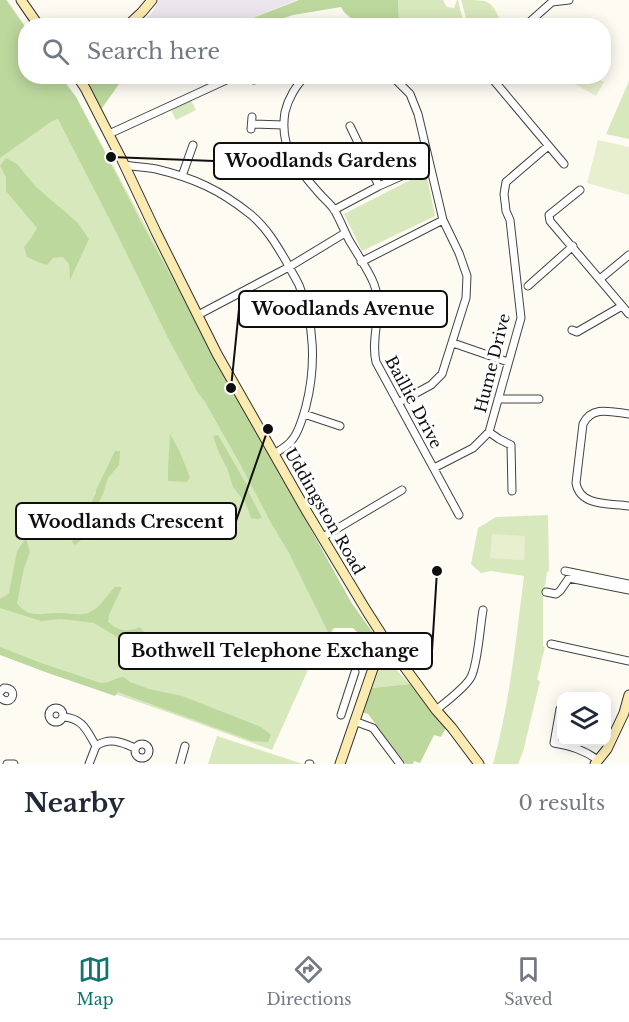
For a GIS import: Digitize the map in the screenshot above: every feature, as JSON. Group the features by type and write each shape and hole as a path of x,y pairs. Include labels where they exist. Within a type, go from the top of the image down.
{"main road":[{"path":"21,0 33,18"},
{"path":"136,18 152,0"},
{"name":"Uddingston Road","path":"82,84 217,354 274,454 389,646 479,764"},
{"path":"340,764 378,654 389,646"},
{"path":"596,762 607,749 624,713 629,696"}],"street":[{"path":"534,18 552,2 569,0"},
{"path":"109,134 218,84"},
{"path":"252,124 283,125 289,99 299,84"},
{"path":"399,403 431,384 442,374 466,298 467,276 443,220 418,114 410,94 400,84"},
{"path":"497,84 564,164"},
{"name":"Baillie Drive","path":"283,125 290,156 299,170 334,210 374,284 378,304 374,354 376,362 459,515"},
{"path":"350,126 379,186"},
{"path":"183,176 193,145"},
{"name":"Hume Drive","path":"434,468 473,448 489,432 521,318 510,220 506,212 504,194 506,182 548,146"},
{"path":"123,162 199,182 252,215 270,233 299,286 308,315 312,341 313,364 310,386 304,414 294,439 274,454"},
{"path":"334,210 379,186 429,164"},
{"path":"570,187 576,193 549,215 550,222 573,246 629,314"},
{"path":"361,261 443,220"},
{"path":"198,315 289,267 345,233"},
{"path":"528,286 573,246"},
{"path":"600,279 629,255"},
{"path":"572,330 577,332 621,306"},
{"path":"453,343 508,362"},
{"path":"498,399 539,399"},
{"path":"629,414 601,411 592,413 586,418 583,424 576,483 580,495 588,501 629,506"},
{"path":"304,414 340,426"},
{"path":"489,432 511,445 512,491"},
{"path":"323,537 402,490"},
{"path":"565,571 629,584"},
{"path":"546,592 556,594 569,578 629,590"},
{"path":"436,710 471,677 483,610"},
{"path":"551,644 629,661"},
{"path":"341,715 355,672"},
{"path":"0,692 6,688 13,693 11,699 1,701"},
{"path":"347,695 361,699"},
{"path":"63,717 83,724 96,746"},
{"path":"354,721 373,728 400,764"},
{"path":"557,727 553,745 557,745"},
{"path":"89,764 96,746 102,742 115,740 135,748"},
{"path":"180,764 185,746"},
{"path":"570,746 588,752 596,762"},
{"path":"7,764 14,764"}],"shaded area":[{"path":"159,0 297,0 252,18 146,18 151,14"}],"green space":[{"path":"0,0 7,0 19,18 18,84 66,84 76,97 299,511 351,602 308,670 272,750 0,654"},
{"path":"0,0 6,0 19,18 18,84 66,84 76,97 141,222 351,602 373,633 375,638 373,648 353,628 333,628 329,634 289,553 169,340 58,119 0,158"},
{"path":"299,0 398,0 399,18 350,18 341,7 284,18 253,18"},
{"path":"398,0 443,0 447,7 454,8 458,0 462,18 399,18"},
{"path":"461,0 485,1 492,6 499,18 466,18"},
{"path":"629,81 629,139 606,134"},
{"path":"88,84 119,84 100,111"},
{"path":"575,84 603,84 596,96"},
{"path":"191,100 196,110 176,120 171,110"},
{"path":"598,140 629,147 629,195 587,183"},
{"path":"6,158 17,164 36,187 77,222 89,239 70,280 69,264 63,257 53,258 47,265 27,257 24,247 37,228 6,191 6,177 0,166"},
{"path":"426,172 435,216 362,251 344,214"},
{"path":"170,434 190,477 187,482 168,481"},
{"path":"218,435 247,485 262,518 251,518 246,504 233,487 213,436"},
{"path":"115,451 120,451 119,465 108,478 85,537 75,545 72,542"},
{"path":"548,515 549,571 543,600 543,646 545,647 537,680 540,681 518,764 493,764 508,694 524,576 491,571 481,573 471,564 478,528 496,517"},
{"path":"492,534 525,536 524,560 490,558"},
{"path":"26,538 30,552 24,568 17,603 26,612 37,614 88,613 103,602 115,587 122,587 108,622 123,630 140,627 146,634 138,642 122,640 94,623 61,619 41,621 0,608 0,599 9,593 17,551"},
{"path":"0,647 101,683 124,677 130,682 149,689 182,696 261,727 271,735 268,742 252,741 118,692 115,696 48,673 0,655"},
{"path":"387,661 410,684 372,688 378,669"},
{"path":"410,684 446,728 441,737 434,735 420,763 414,761 413,764 406,764 368,714 362,712 372,688"},
{"path":"217,736 303,764 208,764"}],"place":[{"name":"Woodlands Gardens","path":"111,157"},
{"name":"Woodlands Avenue","path":"231,388"},
{"name":"Woodlands Crescent","path":"268,429"},
{"name":"Bothwell Telephone Exchange","path":"437,571"}]}
